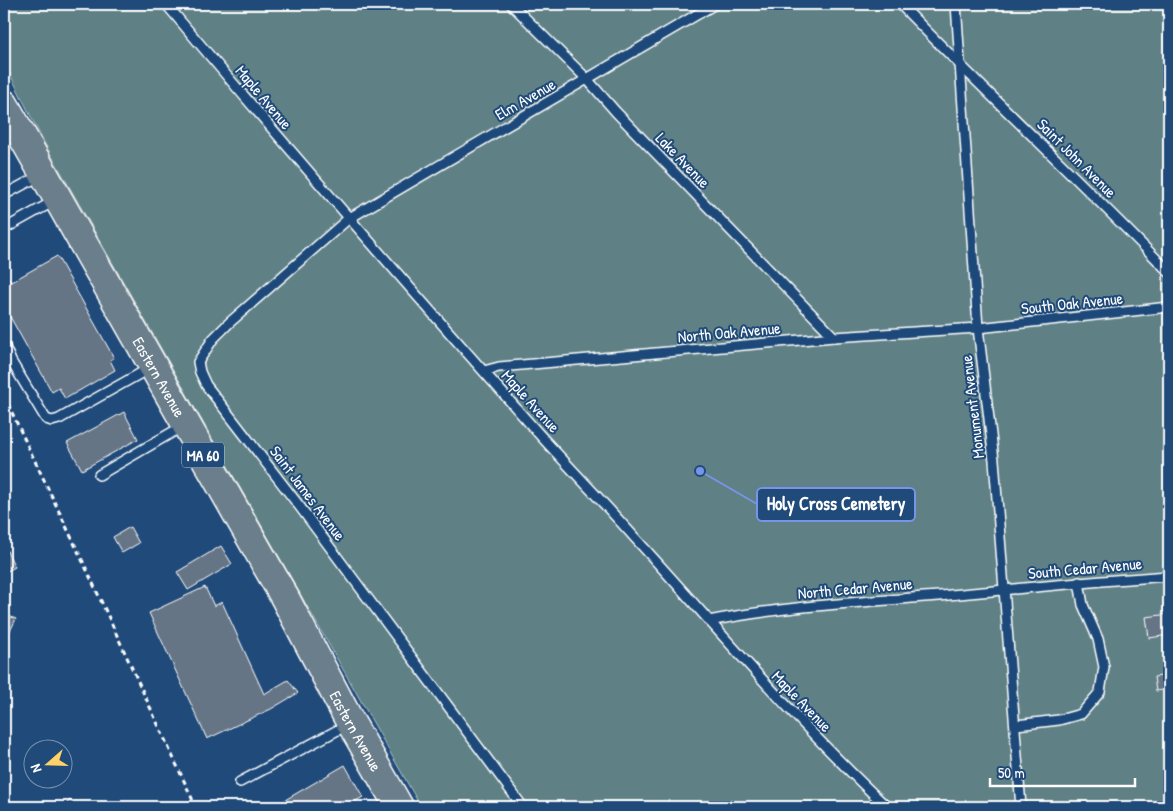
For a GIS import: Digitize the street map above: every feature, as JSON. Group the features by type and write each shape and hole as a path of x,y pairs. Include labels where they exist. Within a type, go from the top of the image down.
{"main road":[{"name":"Eastern Avenue","path":"4,104 285,598 351,723 399,807"}],"lane":[{"name":"Maple Avenue","path":"166,4 348,219 484,371 764,682 847,770 887,807"},
{"name":"Lake Avenue","path":"511,4 587,79 616,112 834,337"},
{"name":"Elm Avenue","path":"348,219 715,4"},
{"name":"Saint John Avenue","path":"900,4 961,68 1030,132 1169,272"},
{"name":"Monument Avenue","path":"956,4 978,328 994,460 1021,807"},
{"path":"4,195 44,174"},
{"path":"4,230 58,199"},
{"name":"Saint James Avenue","path":"348,219 229,323 203,353 198,362 200,372 206,385 300,507 523,807"},
{"name":"South Oak Avenue","path":"978,328 1169,307"},
{"name":"North Oak Avenue","path":"484,371 499,367 834,337 978,328"},
{"path":"4,345 11,361 46,419 52,421 59,420 152,366"},
{"path":"100,475 186,425"},
{"name":"South Cedar Avenue","path":"1004,590 1079,582 1169,576"},
{"path":"1016,725 1059,720 1081,714 1100,692 1104,667 1098,639 1083,606 1079,582"},
{"name":"North Cedar Avenue","path":"709,621 754,612 1004,590"},
{"path":"240,782 351,723"}],"path":[{"path":"4,396 196,807"}],"green space":[{"path":"4,4 1169,4 1169,807 421,807 40,135 4,62"}],"building":[{"path":"57,256 114,358 110,360 115,370 65,399 59,388 52,392 4,306 4,268 11,282"},
{"path":"124,412 138,439 82,470 67,443"},
{"path":"130,527 139,543 122,553 113,537"},
{"path":"4,545 15,567 4,573"},
{"path":"221,546 232,564 188,590 177,572"},
{"path":"205,587 214,606 222,602 264,694 288,680 298,693 271,709 207,739 149,613"},
{"path":"4,614 16,619 4,643"},
{"path":"1169,614 1169,635 1149,638 1146,617"},
{"path":"1169,675 1169,689 1156,691 1154,677"},
{"path":"345,765 363,797 345,807 273,807"},
{"path":"70,800 77,807 67,807 65,805"}],"place":[{"name":"Holy Cross Cemetery","path":"700,471"}]}
